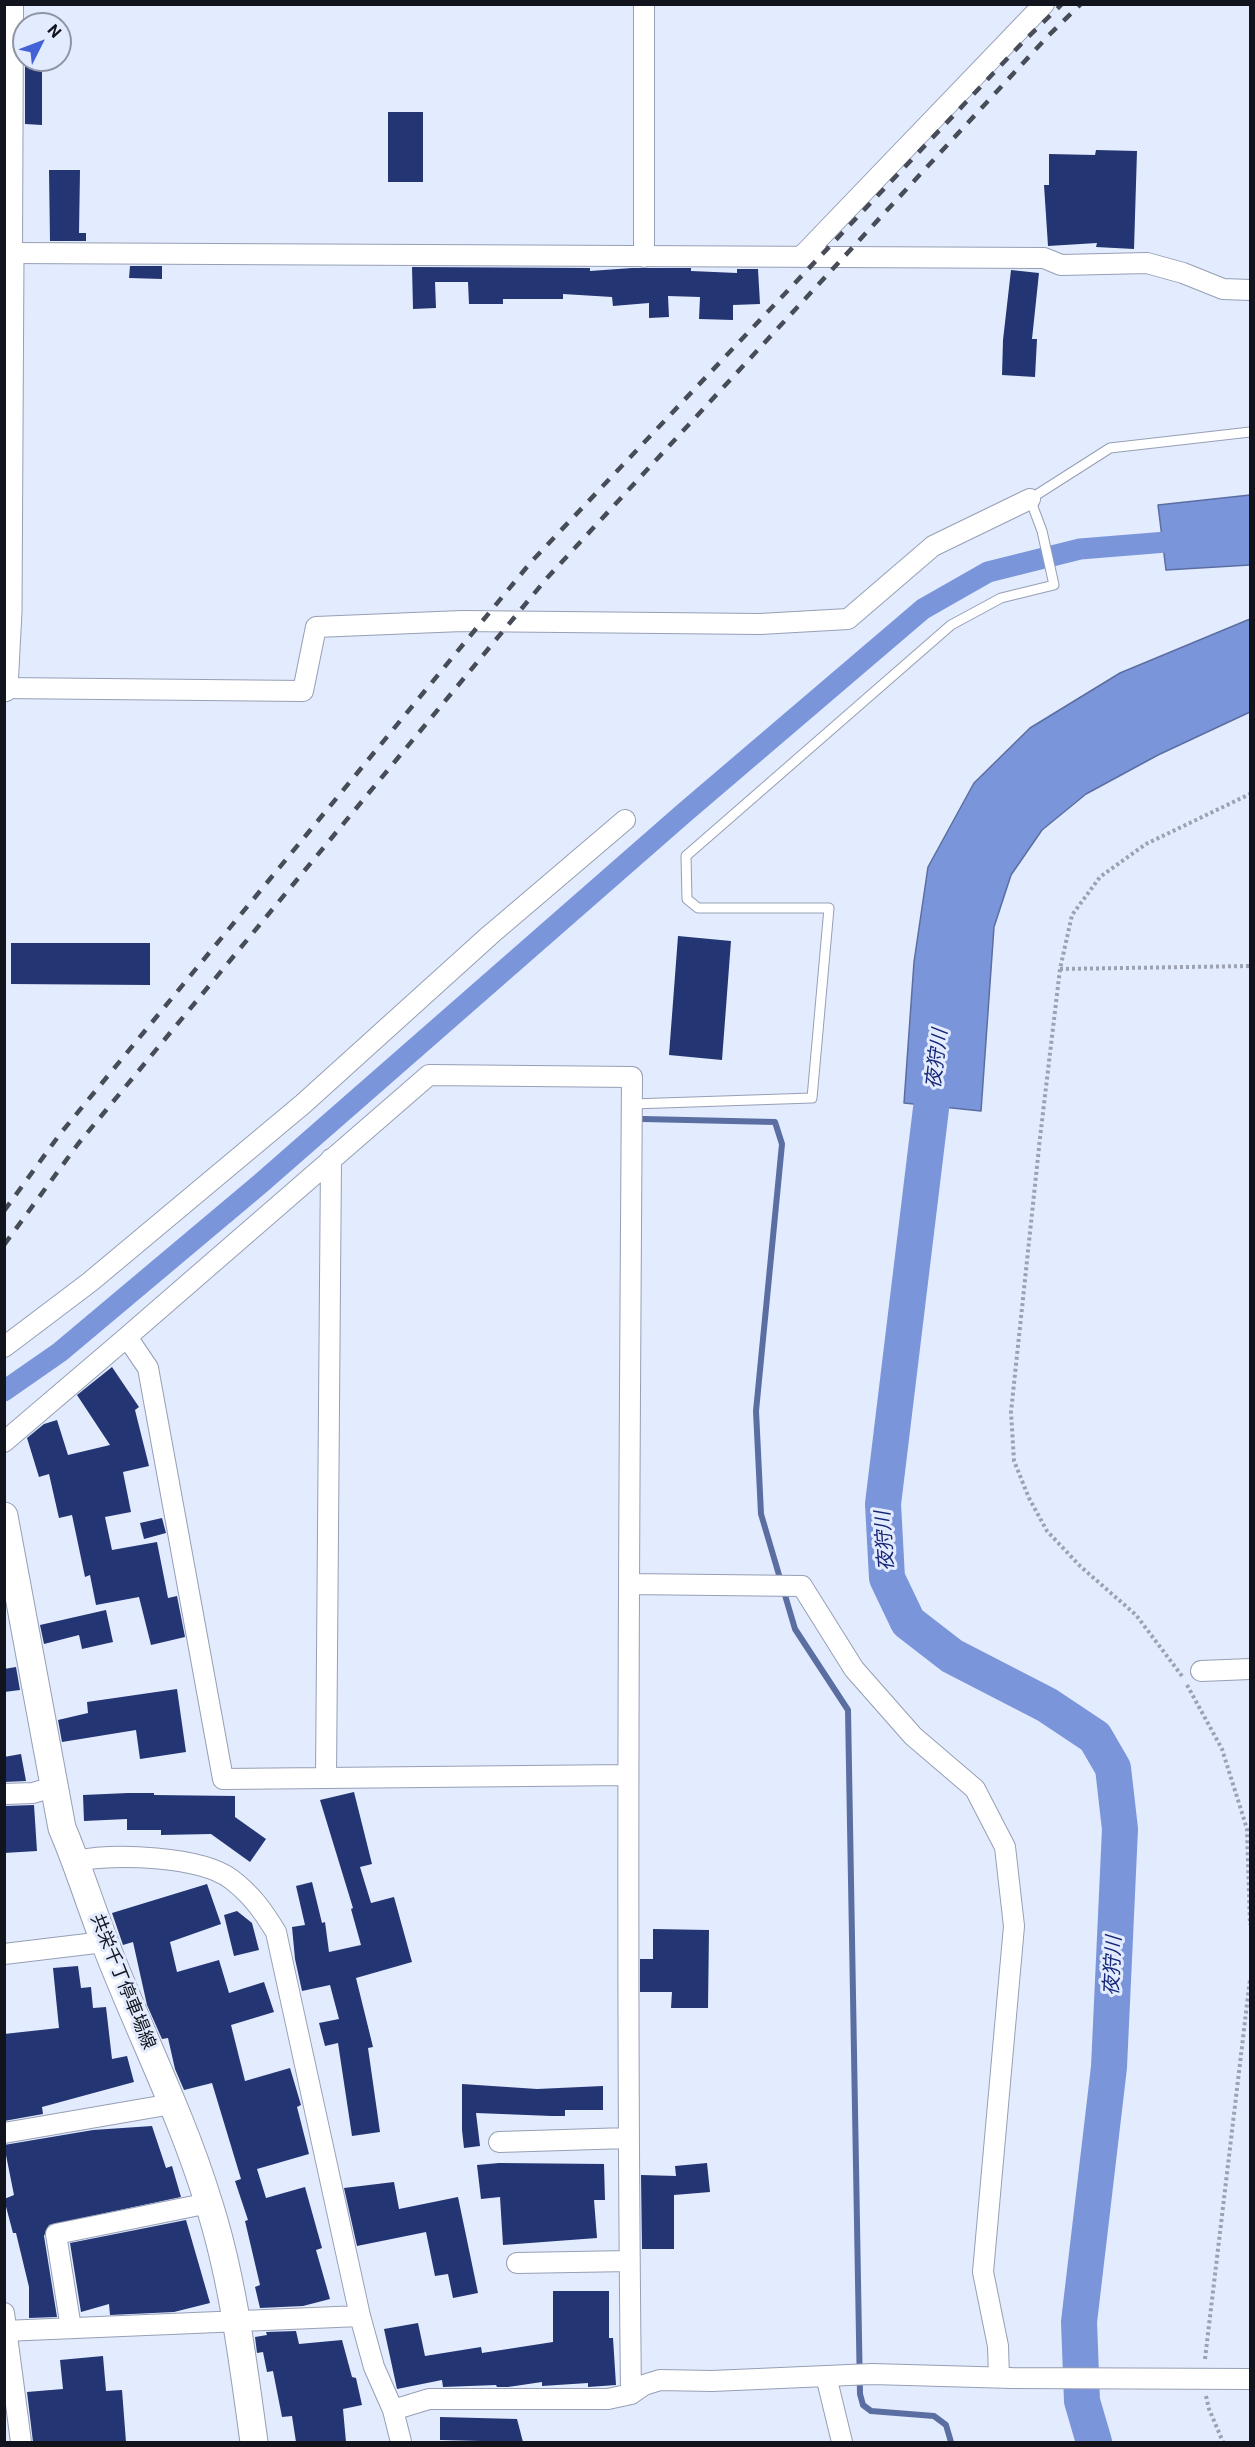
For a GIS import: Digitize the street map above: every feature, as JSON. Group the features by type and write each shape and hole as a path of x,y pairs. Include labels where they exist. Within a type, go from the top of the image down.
{"main road":[{"path":"4,688 7,254"},
{"name":"共栄千丁停車場線","path":"4,1516 62,1827 104,1942 172,2104 209,2203 237,2321 254,2442"}],"street":[{"path":"11,4 7,254 1044,258 1061,265 1147,263 1183,273 1223,289 1251,290"},
{"path":"644,4 644,257"},
{"path":"802,256 1044,4"},
{"path":"4,688 303,691 316,627 462,621 760,624 848,620 933,546 1030,500"},
{"path":"4,1347 90,1282 303,1104 490,935 625,820"},
{"path":"4,1442 429,1075 632,1077 628,1775 631,2394"},
{"path":"326,1778 331,1159"},
{"path":"127,1337 148,1368 223,1779 628,1775"},
{"path":"629,1584 802,1586 854,1670 913,1736 975,1789 1005,1847 1014,1926 983,2272 1006,2378"},
{"path":"1201,1671 1251,1669"},
{"path":"4,1794 33,1793 56,1786"},
{"path":"76,1861 110,1857 149,1858 203,1867 230,1878 259,1904 276,1932 360,2316 374,2367 393,2410 401,2442"},
{"path":"4,1954 104,1942"},
{"path":"4,2133 172,2104"},
{"path":"499,2142 628,2138"},
{"path":"71,2328 56,2234 209,2203"},
{"path":"517,2263 629,2261"},
{"path":"21,2442 5,2325 71,2328 360,2316"},
{"path":"393,2410 429,2400 608,2399 631,2394 644,2385 660,2380 712,2381 872,2374 1006,2378 1251,2379"},
{"path":"826,2376 842,2442"}],"lane":[{"path":"632,1104 812,1098 830,908 698,908 687,899 686,856 951,625 1001,598 1054,585 1042,531 1030,500 1110,448 1251,432"}],"path":[{"path":"1251,794 1146,844 1100,877 1072,915 1060,969 1011,1412 1014,1461 1029,1498 1047,1531 1080,1566 1136,1616 1184,1678 1222,1749 1247,1829 1251,1925"},
{"path":"1060,969 1251,966"},
{"path":"1223,2442 1199,2378 1251,1979"}],"water":[{"path":"1250,495 1250,565 1166,570 1158,505"},
{"path":"1250,619 1250,712 1158,755 1086,794 1042,830 1011,875 994,927 981,1111 904,1103 914,962 928,867 974,783 1030,728 1120,673"}],"building":[{"path":"25,72 42,72 42,125 25,124"},
{"path":"388,112 423,112 423,182 388,182"},
{"path":"1096,150 1137,151 1134,249 1096,247 1097,243 1048,246 1044,185 1049,185 1049,154 1095,155"},
{"path":"49,170 80,170 79,233 86,233 86,241 50,241"},
{"path":"130,266 162,266 162,279 129,278"},
{"path":"412,267 590,268 590,271 691,268 691,271 737,273 737,269 758,269 760,304 733,305 733,320 699,319 700,297 668,296 669,317 649,318 649,303 613,306 612,297 563,294 563,299 503,299 503,304 469,304 468,282 435,282 436,308 413,309"},
{"path":"1011,270 1039,273 1032,339 1037,339 1035,377 1002,375 1003,340"},
{"path":"678,936 731,941 722,1060 669,1055"},
{"path":"11,943 150,943 150,985 11,984"},
{"path":"112,1367 139,1407 135,1410 149,1466 123,1472 131,1512 105,1517 112,1550 157,1542 168,1598 177,1596 185,1637 151,1645 139,1597 96,1605 90,1575 85,1577 72,1515 59,1518 49,1474 39,1477 27,1438 44,1424 57,1420 68,1455 110,1445 77,1395"},
{"path":"162,1518 166,1533 144,1539 140,1523"},
{"path":"106,1610 113,1642 82,1649 79,1635 44,1644 40,1625"},
{"path":"16,1667 20,1690 4,1692 4,1669"},
{"path":"177,1689 186,1752 140,1759 136,1730 62,1742 58,1720 88,1713 87,1702"},
{"path":"21,1754 26,1781 4,1782 4,1757"},
{"path":"354,1792 372,1864 360,1867 371,1903 394,1897 412,1962 356,1978 373,2047 368,2048 380,2132 352,2136 338,2043 325,2046 319,2023 339,2019 330,1985 302,1991 295,1959 292,1927 305,1925 296,1886 312,1882 322,1923 325,1922 329,1952 361,1945 351,1909 353,1908 320,1800"},
{"path":"128,1793 235,1796 235,1817 266,1839 250,1862 211,1834 161,1835 161,1830 127,1830 127,1819 84,1821 83,1795"},
{"path":"34,1805 37,1851 4,1853 4,1806"},
{"path":"207,1884 221,1924 170,1942 177,1972 219,1960 229,1993 264,1982 274,2012 231,2025 245,2081 290,2068 301,2105 297,2107 309,2154 257,2169 266,2198 305,2187 322,2248 316,2250 330,2299 303,2306 260,2308 255,2287 260,2285 245,2221 248,2220 235,2181 241,2179 212,2083 184,2090 175,2069 168,2038 162,2039 147,2005 133,1942 123,1945 112,1913"},
{"path":"237,1911 252,1923 259,1950 234,1956 224,1915"},
{"path":"653,1929 709,1930 708,2008 671,2008 672,1992 640,1992 640,1959 653,1959"},
{"path":"78,1966 81,1988 91,1987 93,2008 106,2007 112,2059 127,2056 134,2082 42,2107 43,2114 4,2121 4,2034 59,2028 53,1968"},
{"path":"462,2084 537,2089 603,2086 603,2110 565,2110 565,2116 476,2113 480,2146 464,2148"},
{"path":"152,2126 166,2168 172,2166 181,2197 49,2225 44,2236 57,2317 29,2318 29,2287 16,2233 13,2233 4,2199 14,2195 4,2145 93,2130"},
{"path":"499,2163 604,2164 605,2200 594,2200 597,2238 503,2245 500,2197 481,2199 477,2165"},
{"path":"707,2163 710,2192 674,2195 674,2249 642,2249 641,2175 676,2176 675,2166"},
{"path":"394,2182 399,2209 458,2197 478,2293 453,2298 448,2274 435,2276 426,2232 357,2246 344,2188"},
{"path":"186,2220 210,2303 174,2312 110,2315 109,2304 81,2312 70,2243"},
{"path":"553,2291 609,2291 609,2338 613,2338 616,2385 588,2387 588,2383 542,2386 542,2382 508,2387 497,2387 496,2385 443,2387 442,2380 397,2389 384,2329 418,2323 425,2356 481,2347 482,2353 553,2342"},
{"path":"296,2331 299,2344 342,2340 352,2377 356,2378 362,2405 343,2409 346,2442 296,2442 292,2416 282,2417 273,2371 267,2372 263,2352 257,2353 255,2337 267,2335 266,2332"},
{"path":"103,2356 106,2391 122,2390 126,2442 33,2442 27,2392 63,2389 60,2360"},
{"path":"440,2417 517,2419 523,2442 440,2440"}],"waterway":[{"path":"4,1391 60,1352 260,1184 684,813 923,609 988,572 1080,549 1191,540"},
{"name":"夜狩川","path":"937,1059 883,1504 887,1578 908,1622 952,1656 1047,1705 1095,1737 1113,1768 1120,1829 1109,2067 1079,2322 1082,2401 1094,2442"},
{"path":"643,1119 775,1122 782,1144 756,1411 761,1514 795,1629 848,1710 860,2394 863,2405 871,2411 934,2416 946,2425 951,2442"}],"railway":[{"path":"4,1211 60,1134 531,562 1022,43 1062,4"},
{"path":"4,1245 78,1144 547,578 1049,35 1081,4"}]}
